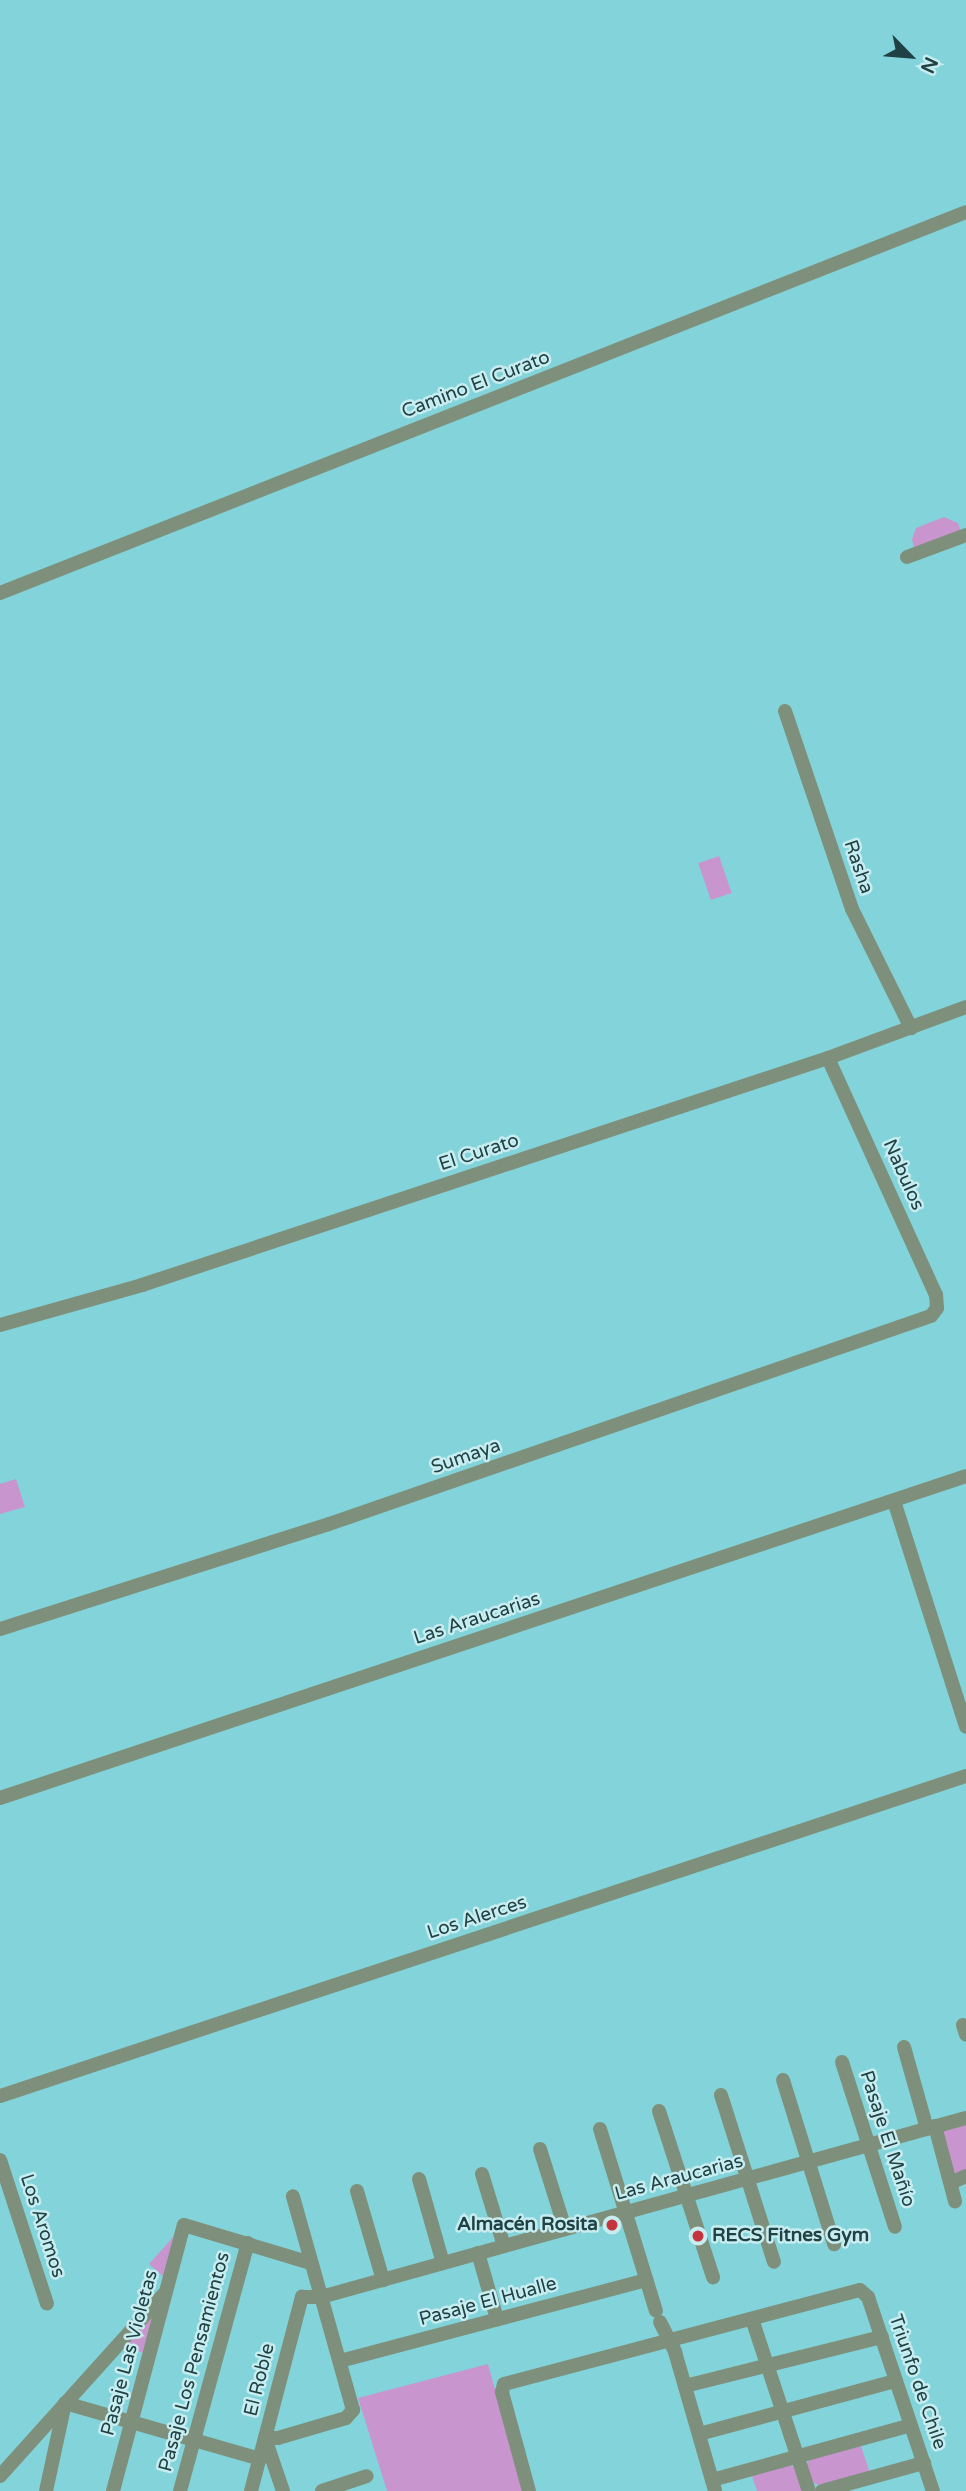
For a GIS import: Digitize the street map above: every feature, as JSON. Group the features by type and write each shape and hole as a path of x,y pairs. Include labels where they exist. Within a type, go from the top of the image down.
{"street":[{"name":"Camino El Curato","path":"0,593 966,212"},
{"path":"907,557 966,536"},
{"name":"Rasha","path":"785,712 852,909 911,1028"},
{"name":"El Curato","path":"0,1325 142,1285 828,1058 966,1007"},
{"name":"Nabulos","path":"828,1058 936,1295 937,1308"},
{"name":"Sumaya","path":"0,1629 329,1524 927,1318 937,1308"},
{"name":"Las Araucarias","path":"0,1798 966,1476"},
{"path":"894,1501 966,1727"},
{"name":"Los Alerces","path":"0,2096 966,1776"},
{"path":"904,2047 931,2127 959,2179 955,2201"},
{"name":"Pasaje El Mañío","path":"842,2062 895,2227"},
{"path":"783,2080 834,2244"},
{"path":"720,2095 774,2262"},
{"path":"659,2111 713,2277"},
{"name":"Las Araucarias","path":"321,2297 966,2118"},
{"path":"600,2129 658,2316 671,2340 714,2486 797,2456 911,2425"},
{"path":"540,2149 565,2229"},
{"name":"Los Aromos","path":"0,2160 47,2304"},
{"path":"482,2174 504,2246"},
{"path":"419,2179 443,2263"},
{"path":"357,2191 383,2280"},
{"path":"283,2491 265,2438 278,2438 346,2418 353,2410 293,2196"},
{"name":"Pasaje Las Violetas","path":"113,2491 184,2225 248,2243"},
{"path":"248,2243 311,2263"},
{"name":"Pasaje Los Pensamientos","path":"180,2491 248,2243"},
{"path":"478,2253 497,2319"},
{"name":"Pasaje El Hualle","path":"340,2361 646,2280"},
{"name":"Triunfo de Chile","path":"752,2319 860,2290 868,2297 933,2491"},
{"path":"0,2476 167,2291"},
{"name":"El Roble","path":"251,2491 302,2297 321,2297"},
{"path":"529,2491 502,2392 505,2384 752,2319 809,2491"},
{"path":"685,2386 882,2337"},
{"path":"699,2434 897,2381"},
{"path":"65,2403 260,2459"},
{"path":"46,2491 65,2403"},
{"path":"822,2491 924,2463"},
{"path":"322,2491 367,2476"}],"shaded area":[{"path":"944,517 958,523 961,532 914,548 912,539 916,528"},
{"path":"719,856 732,893 711,900 698,863"},
{"path":"16,1479 25,1507 0,1514 0,1484"},
{"path":"966,2121 966,2173 956,2177 941,2129"},
{"path":"175,2235 166,2279 149,2264"},
{"path":"157,2310 144,2353 123,2347"},
{"path":"488,2364 523,2491 387,2491 358,2398"},
{"path":"861,2446 870,2473 818,2485 812,2482 806,2465 810,2459"},
{"path":"790,2465 796,2468 803,2491 757,2491 752,2476"}],"place":[{"name":"Almacén Rosita","path":"612,2225"},
{"name":"RECS Fitnes Gym","path":"698,2236"}]}
